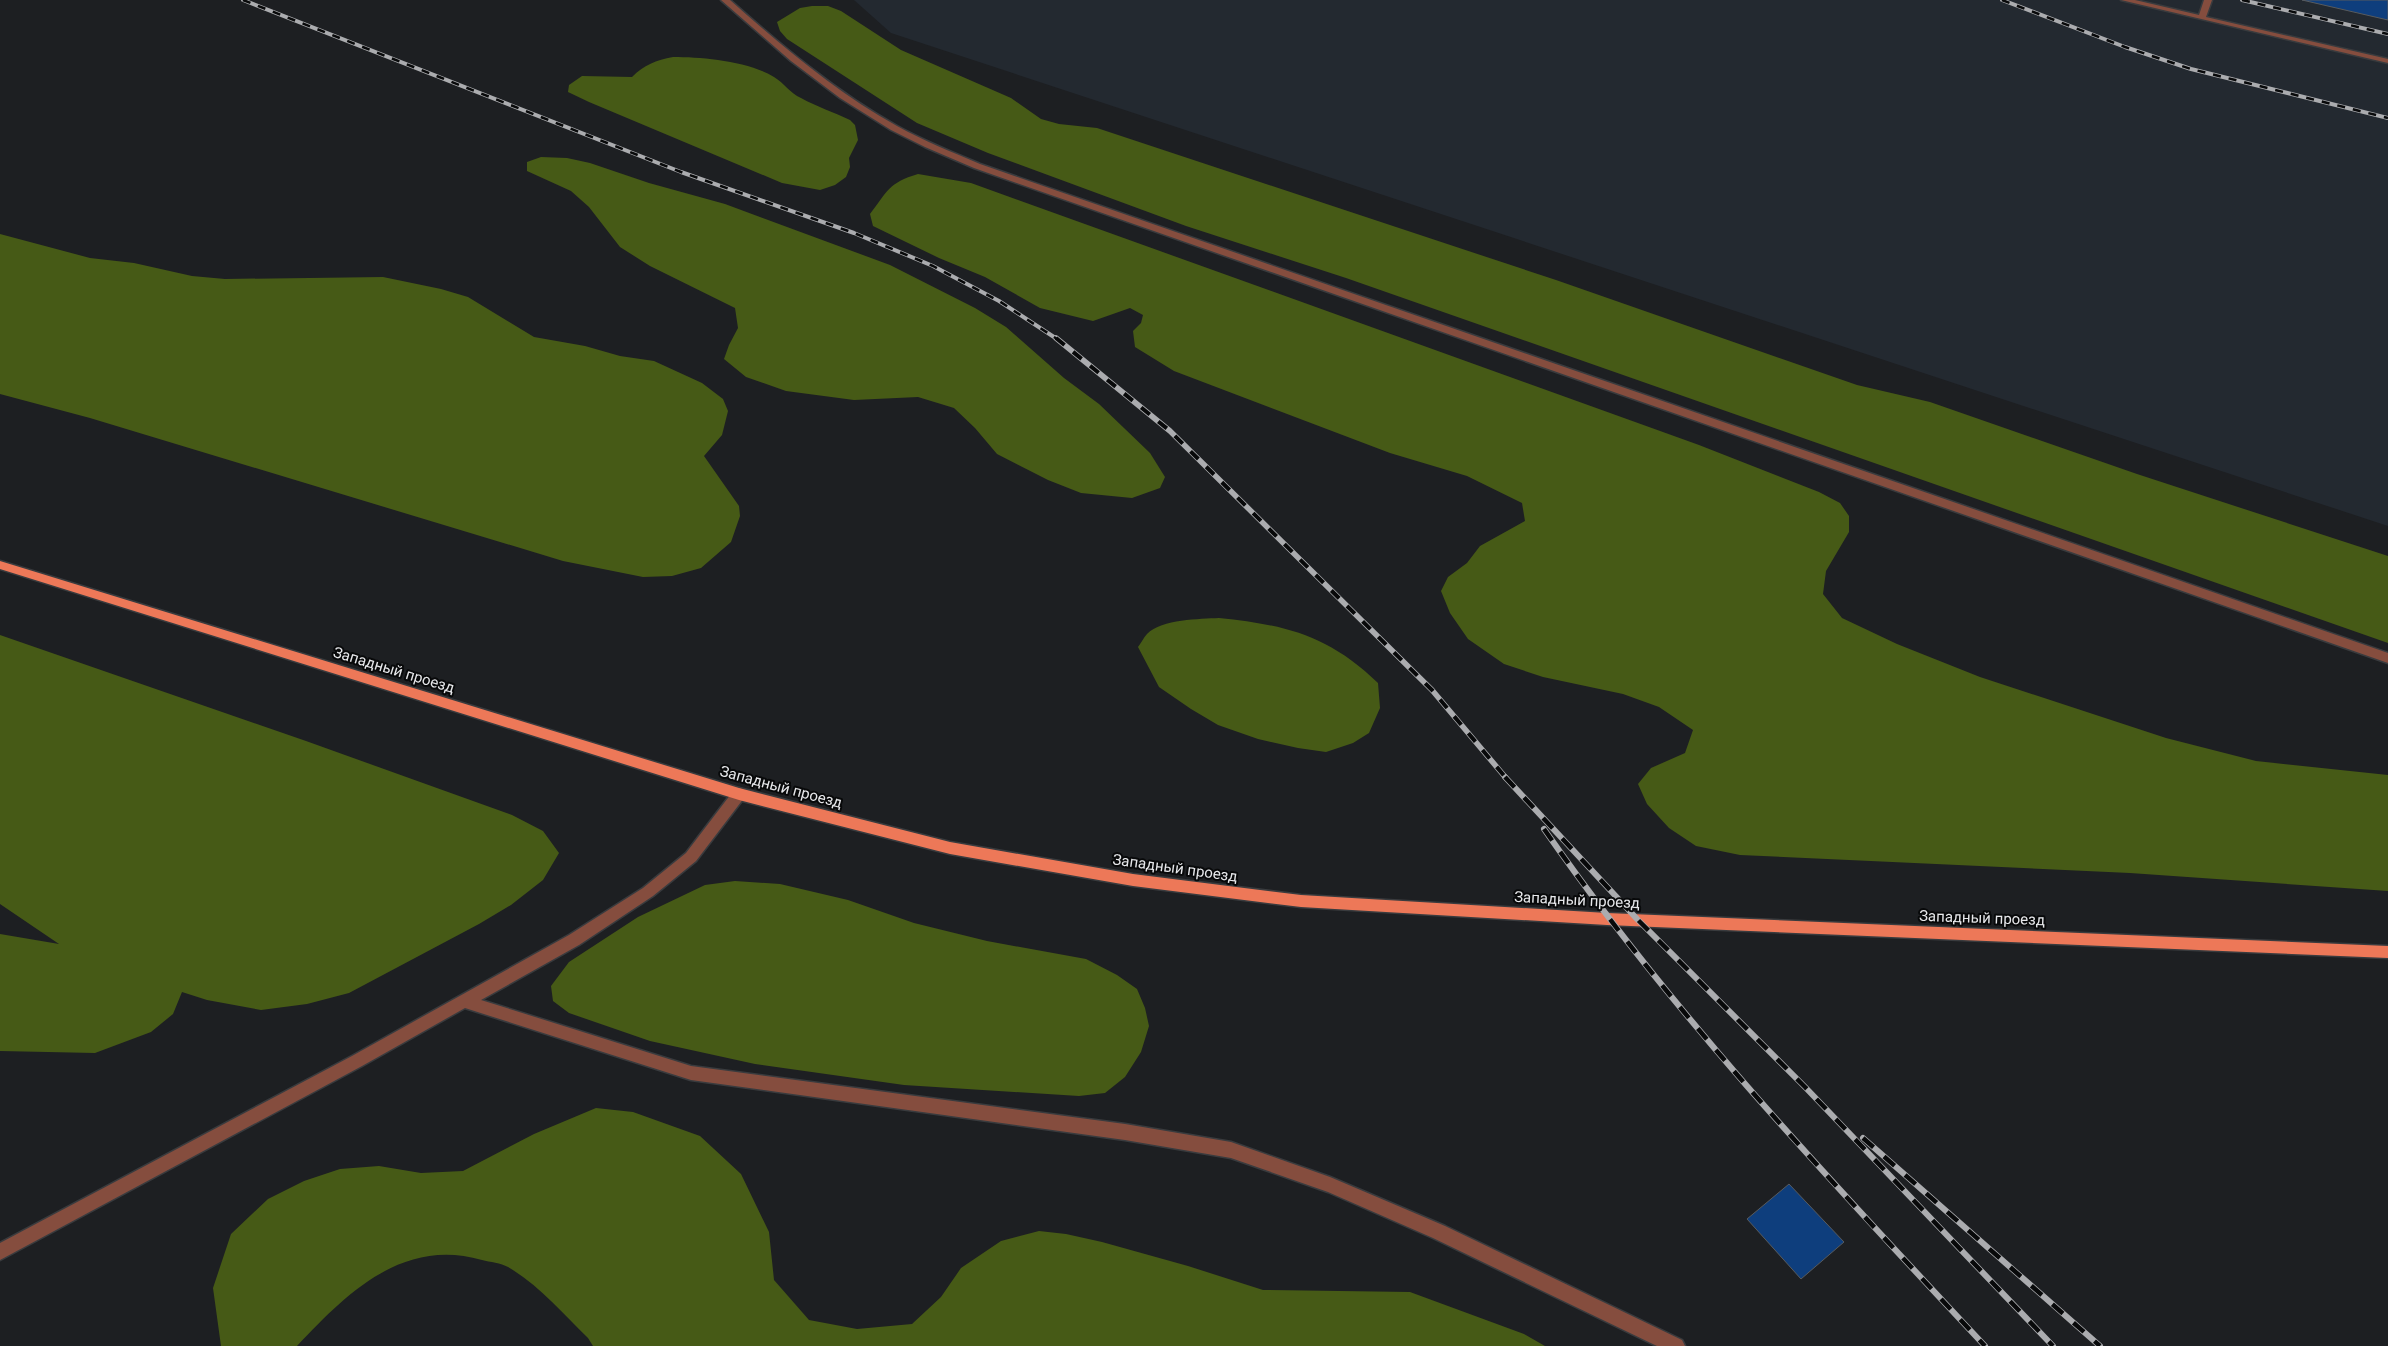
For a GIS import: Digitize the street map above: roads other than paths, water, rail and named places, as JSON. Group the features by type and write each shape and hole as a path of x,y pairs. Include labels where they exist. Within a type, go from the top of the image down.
{"main road":[{"name":"Западный проезд","path":"0,565 739,794 950,848 1134,880 1302,901 1608,919 2388,952"}],"lane":[{"path":"725,0 773,44 850,99 920,142 977,166 2388,658"},
{"path":"2125,0 2388,61"},
{"path":"2202,18 2208,0"},
{"path":"0,1252 466,1002 574,940 648,892 691,856 739,794"},
{"path":"466,1002 691,1073 1125,1132 1231,1150 1330,1185 1430,1228 1676,1346"}],"railway":[{"path":"243,0 681,172 854,233 933,266 999,301 1057,339"},
{"path":"2002,0 2125,47 2191,69 2388,118"},
{"path":"2242,0 2388,34"},
{"path":"1056,338 1170,431 1432,690 1506,778"},
{"path":"1505,777 1637,919 1805,1087 2053,1346"},
{"path":"1544,829 1646,966 1700,1031 1811,1159 1985,1346"},
{"path":"1863,1138 2100,1346"}]}
